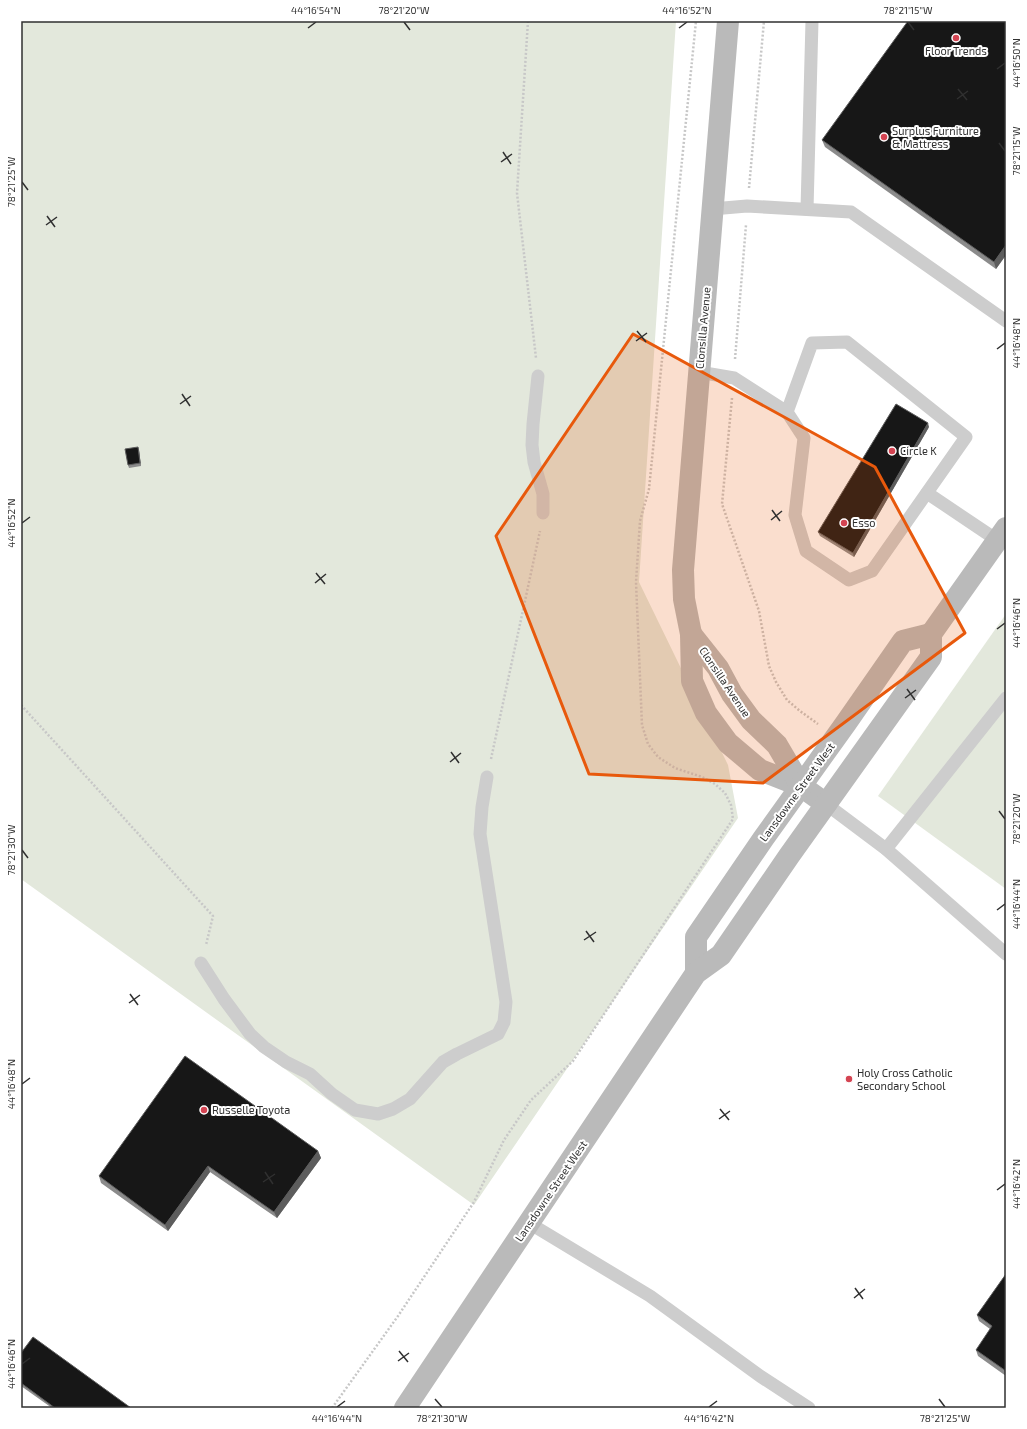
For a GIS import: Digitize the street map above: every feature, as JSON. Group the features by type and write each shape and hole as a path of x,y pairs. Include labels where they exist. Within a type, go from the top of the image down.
{"main road":[{"name":"Clonsilla Avenue","path":"728,21 683,570 684,599 691,634 692,681 706,713 728,743 760,770 801,786 826,804"},
{"path":"931,634 1002,534"},
{"name":"Clonsilla Avenue","path":"691,634 718,668 732,694 751,720 777,745 801,786"},
{"name":"Lansdowne Street West","path":"405,1408 696,973 721,955 789,856 931,657 931,634 903,641 763,838 696,937 696,973"}],"lane":[{"path":"807,209 812,21"},
{"path":"712,209 747,206 851,212 1006,321"},
{"path":"699,372 734,378 787,412 804,438 795,515 806,551 849,580 872,571 966,437 847,342 812,343 787,412"},
{"path":"538,376 532,445 534,462 543,494 543,514"},
{"path":"927,493 1002,534"},
{"path":"886,849 1006,698"},
{"path":"201,963 224,1000 264,1047 286,1062 310,1074 332,1094 355,1110 378,1114 393,1109 410,1099 443,1062 498,1034 504,1022 506,1002 480,834 482,807 487,777"},
{"path":"826,804 886,849 1006,954"},
{"path":"529,1223 650,1296 760,1376 809,1408"}],"path":[{"path":"528,21 517,193 538,376"},
{"path":"332,1408 398,1316 474,1202 504,1140 531,1100 572,1061 733,819 731,805 725,793 715,784 675,768 658,757 648,744 642,725 636,582 640,521 649,489 696,21"},
{"path":"487,777 543,514"},
{"path":"21,705 213,916 201,963"}],"highlighted area":[{"path":"633,334 875,467 965,633 763,783 589,774 496,536"}],"shaded area":[{"path":"21,21 676,21 639,582 728,765 738,818 474,1205 21,879"},
{"path":"1006,614 1006,889 878,796"}],"building":[{"path":"908,21 1006,21 1006,245 994,262 822,140"},
{"path":"896,404 928,423 853,553 818,532"},
{"path":"138,447 140,463 128,465 125,449"},
{"name":"Russelle Toyota","path":"185,1056 318,1151 274,1212 208,1166 165,1225 99,1176"},
{"path":"1006,1274 1006,1371 976,1350 992,1326 977,1315"},
{"path":"33,1337 131,1408 55,1408 21,1383 21,1353"}],"place":[{"name":"Floor Trends","path":"956,38"},
{"name":"Surplus Furniture & Mattress","path":"884,137"},
{"name":"Circle K","path":"892,451"},
{"name":"Esso","path":"844,523"},
{"name":"Holy Cross Catholic Secondary School","path":"849,1079"},
{"name":"Russelle Toyota","path":"204,1110"}]}
